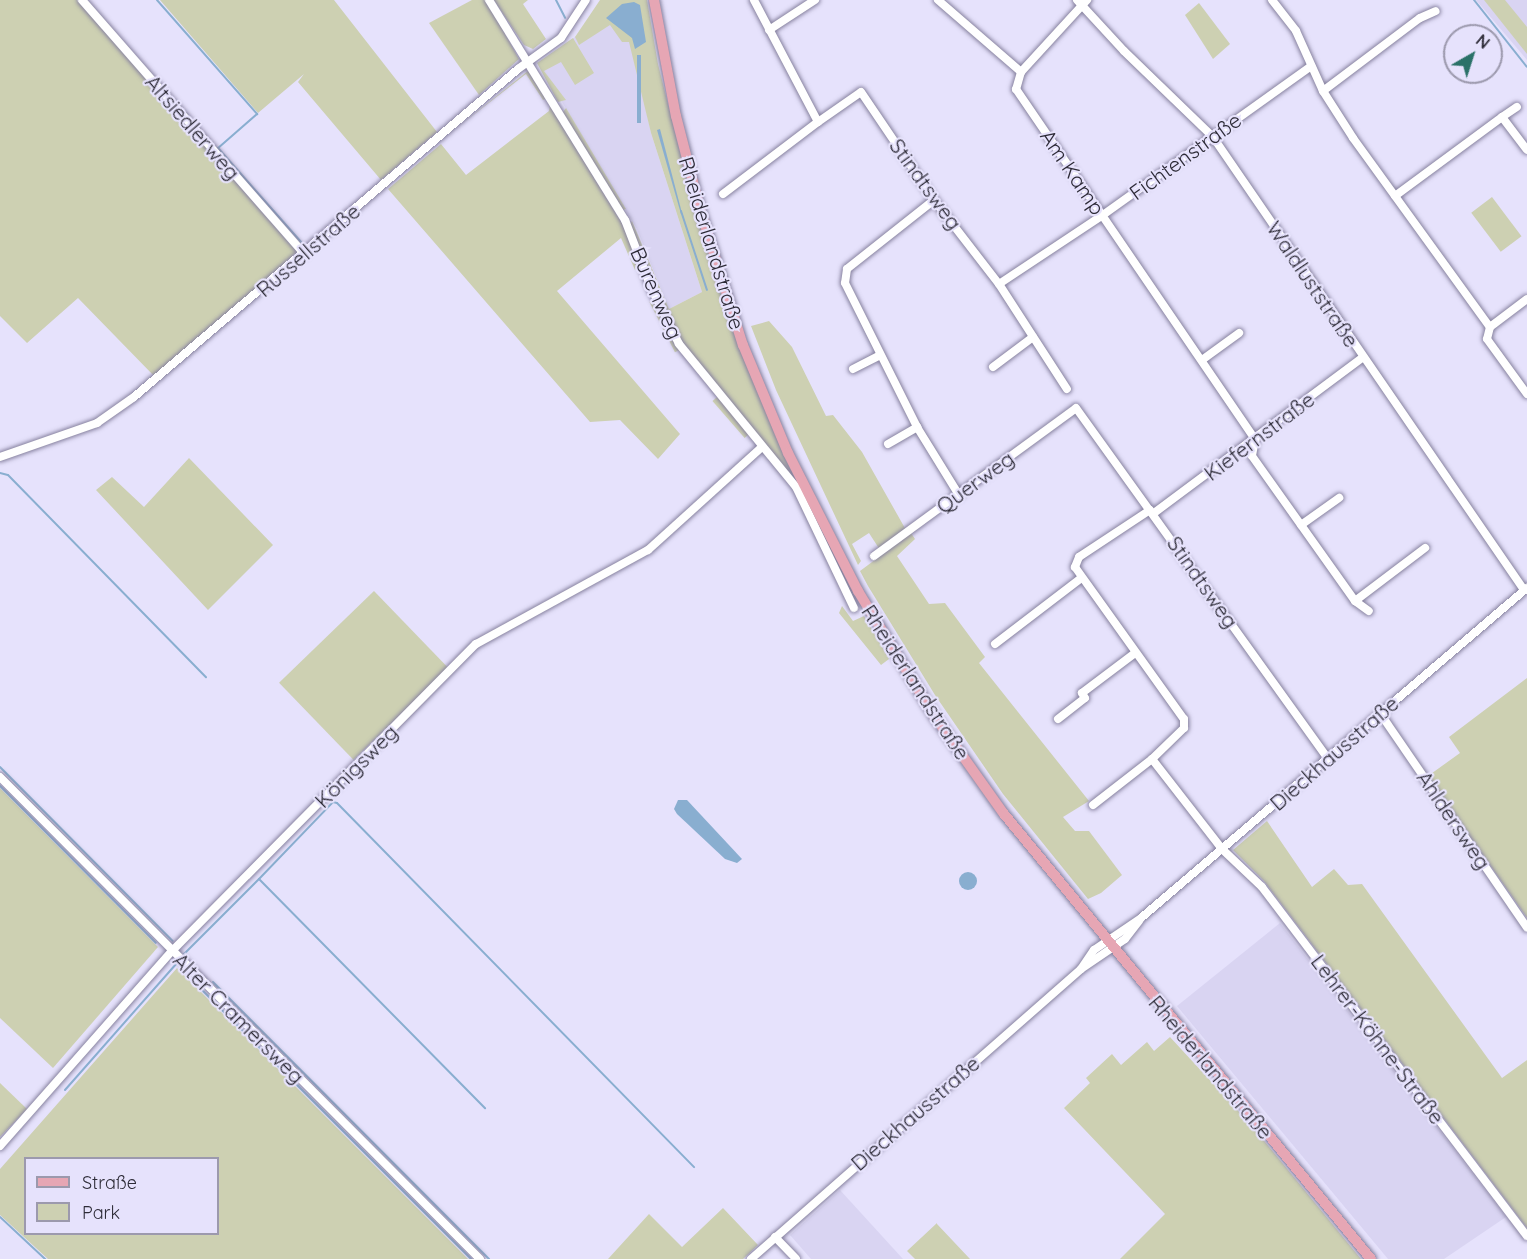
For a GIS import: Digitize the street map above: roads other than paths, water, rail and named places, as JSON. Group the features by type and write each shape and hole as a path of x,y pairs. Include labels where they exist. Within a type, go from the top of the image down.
{"main road":[{"name":"Rheiderlandstraße","path":"654,0 676,116 725,292 765,399 822,524 878,625 935,717 1004,814 1109,945 1371,1259"}],"street":[{"name":"Altsiedlerweg","path":"82,0 304,254"},
{"name":"Burenweg","path":"489,0 625,220 656,299 680,344 796,487 854,608"},
{"name":"Russellstraße","path":"0,457 97,423 116,411 304,254 527,62 569,30 586,0"},
{"path":"723,194 818,122 754,0"},
{"path":"769,30 815,0"},
{"path":"938,0 1021,72 1082,2"},
{"path":"1272,0 1296,31 1323,92 1490,327"},
{"name":"Waldluststraße","path":"1082,2 1213,137 1363,357 1526,589"},
{"path":"1323,92 1420,18 1436,11"},
{"name":"Fichtenstraße","path":"999,284 1103,215 1311,66"},
{"name":"Am Kamp","path":"1021,72 1016,89 1255,440 1252,456 1355,601 1369,611"},
{"name":"Stindtsweg","path":"818,122 858,93 934,200 999,284 1066,389"},
{"path":"1395,196 1517,107"},
{"path":"1502,117 1527,150"},
{"path":"934,200 847,269 844,283 917,427 959,495"},
{"path":"1527,299 1490,327 1487,339 1527,394"},
{"path":"1202,360 1239,333"},
{"path":"993,367 1033,337"},
{"path":"853,369 880,355"},
{"name":"Kiefernstraße","path":"1080,579 1075,567 1079,557 1152,511 1255,440 1363,357"},
{"name":"Stindtsweg","path":"1076,408 1328,759"},
{"name":"Querweg","path":"874,556 1076,408"},
{"path":"888,444 917,427"},
{"name":"Königsweg","path":"0,1146 172,951 476,644 648,550 762,447"},
{"path":"1301,525 1339,498"},
{"path":"1355,601 1425,548"},
{"path":"995,644 1080,579 1184,719 1184,728 1152,759 1093,805"},
{"name":"Dieckhausstraße","path":"751,1259 1081,969 1526,589"},
{"path":"1058,719 1085,698 1082,693 1135,653"},
{"name":"Ahldersweg","path":"1380,713 1527,928"},
{"name":"Lehrer-Köhne-Straße","path":"1152,759 1222,849 1262,887 1527,1236"},
{"name":"Alter Cramersweg","path":"0,777 480,1259"},
{"path":"775,1237 796,1259"}],"water":[{"path":"634,2 640,5 646,42 635,49 632,38 606,18 622,4"},
{"path":"637,55 641,55 641,123 637,123"},
{"path":"660,129 682,213 681,214 657,130"},
{"path":"678,800 687,800 742,859 737,863 725,859 677,814 674,809"},
{"path":"968,872 974,875 977,881 974,887 968,890 962,887 959,881 962,875"}],"waterway":[{"path":"157,0 257,114 218,148 303,244"},
{"path":"556,0 565,18"},
{"path":"1474,0 1527,67"},
{"path":"681,211 707,290"},
{"path":"0,473 8,475 206,677"},
{"path":"0,767 173,941"},
{"path":"0,786 156,943"},
{"path":"259,879 333,802 337,803 694,1167"},
{"path":"184,954 259,879 485,1108"},
{"path":"65,1090 176,964"},
{"path":"186,974 471,1259"},
{"path":"213,982 489,1259"},
{"path":"0,1217 45,1259"}]}
